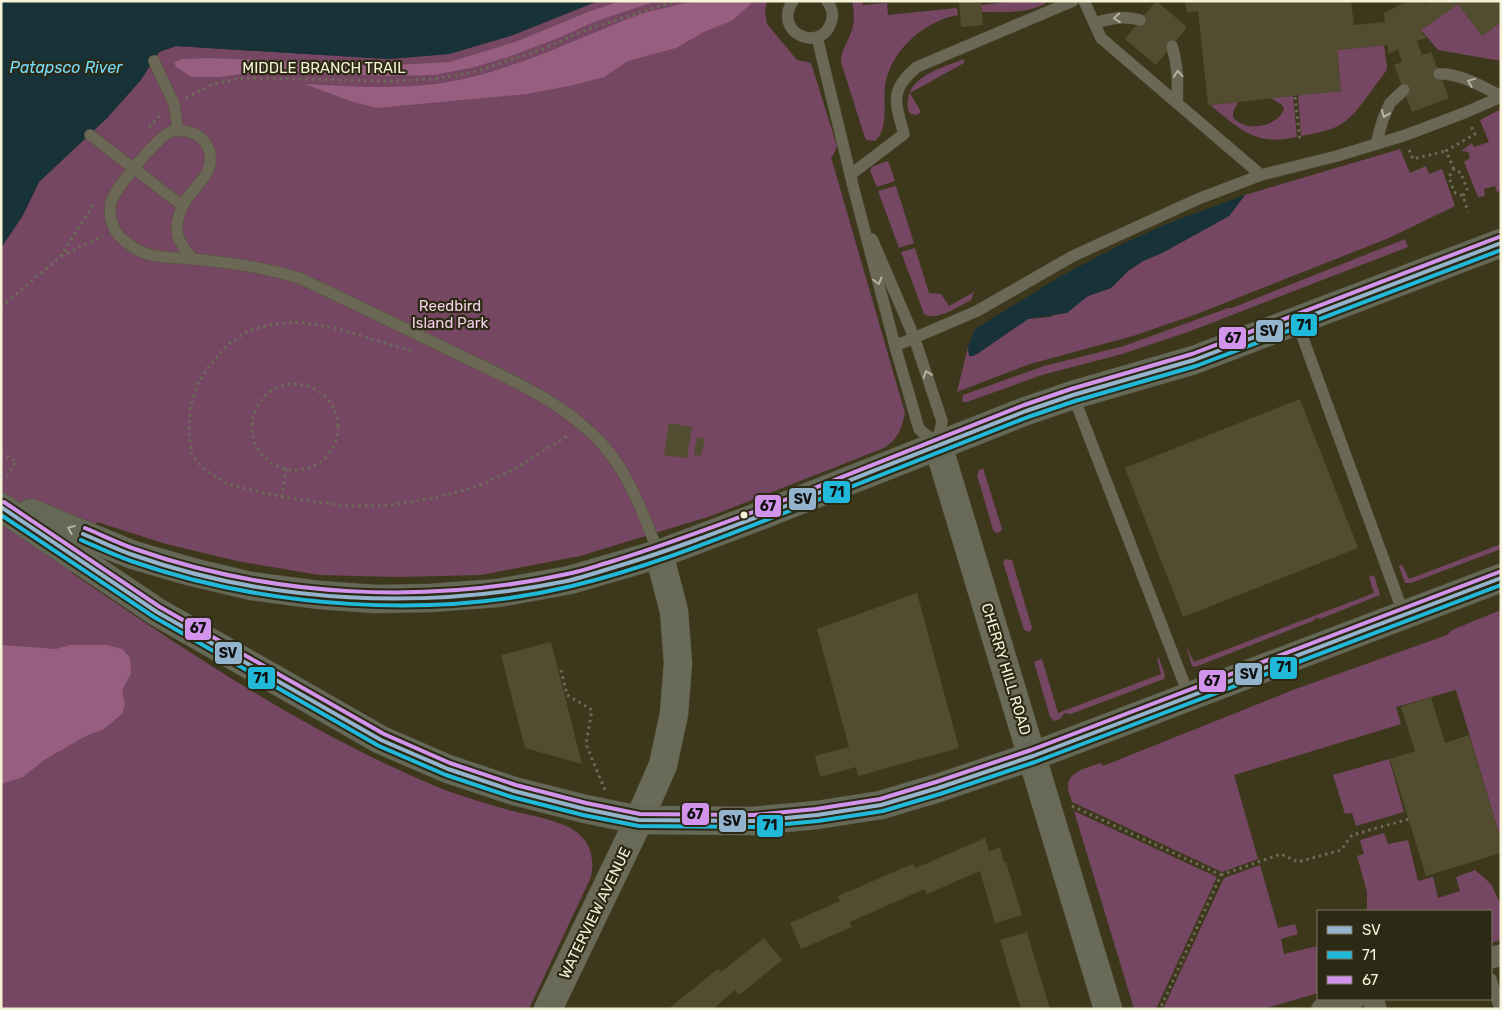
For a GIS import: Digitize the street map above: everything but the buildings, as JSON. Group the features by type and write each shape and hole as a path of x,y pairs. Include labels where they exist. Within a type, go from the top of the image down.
{"main road":[{"path":"4,488 133,555 192,572 252,586 319,596 375,599 430,598 498,593 570,580 659,554 752,520 1026,411 1073,395 1194,360 1501,243"},
{"path":"1,507 157,612 381,740 448,769 514,791 639,820 753,821 817,815 881,805 1033,756 1501,578"}],"street":[{"name":"CHERRY HILL ROAD","path":"938,445 1108,1009"},
{"name":"WATERVIEW AVENUE","path":"548,1009 639,820 663,765 674,714 678,663 674,611 659,554"},
{"path":"1322,1009 1352,1000"}],"lane":[{"path":"793,1 788,9 790,26 794,32 802,37 809,38 817,37 826,32 830,26 833,15 830,4 827,1"},
{"path":"1084,1 1101,38 1261,175"},
{"path":"850,175 904,134 895,104 898,89 904,78 917,67 1070,2"},
{"path":"1094,23 1116,17 1140,20"},
{"path":"817,37 856,200 919,429 938,445"},
{"path":"1172,46 1178,72 1177,103"},
{"path":"154,61 174,104 178,131"},
{"path":"1439,74 1460,77 1501,96"},
{"path":"1376,144 1390,103 1404,90"},
{"path":"895,346 977,311 1073,256 1198,199 1261,175 1376,144 1464,113 1501,96"},
{"path":"192,259 180,242 177,226 183,206 204,178 211,161 208,146 202,138 188,131 171,131 159,139 118,188 112,201 110,217 114,230 124,240 141,252 162,257 268,269 299,278 547,399 582,424 604,446 623,471 640,505 659,554"},
{"path":"90,135 183,206"},
{"path":"856,200 914,337 942,421 938,445"},
{"path":"1297,322 1404,614"},
{"path":"1073,395 1189,696"},
{"path":"1492,982 1500,1009"}],"path":[{"name":"MIDDLE BRANCH TRAIL","path":"147,130 151,124 174,104 211,85 240,78 434,79 474,72 543,49 585,30 676,1"},
{"path":"1295,97 1300,141"},
{"path":"1407,146 1413,159 1446,151 1475,134 1470,123"},
{"path":"1446,151 1454,169 1461,173 1467,189 1463,196 1468,212"},
{"path":"1454,169 1449,177 1454,192 1463,196"},
{"path":"60,256 96,200"},
{"path":"1,307 60,256 114,230"},
{"path":"416,352 336,328 299,322 272,324 248,332 228,344 198,383 190,409 189,433 192,454 204,469 227,484 282,497 347,506 392,505 433,498 476,487 515,469 567,436"},
{"path":"288,384 303,384 317,390 328,400 336,413 337,428 335,442 327,455 315,464 301,469 286,469 272,463 261,453 254,440 252,425 254,411 262,398 274,388 288,384"},
{"path":"1,452 16,461 4,488"},
{"path":"282,497 286,469"},
{"path":"561,670 567,695 592,710 586,744 605,790"},
{"path":"1067,804 1221,876 1281,854 1298,862 1341,850 1352,835 1409,819"},
{"path":"1160,1009 1221,876"},
{"path":"1,1002 2,1009"}],"green space":[{"name":"Reedbird Island Park","path":"598,1 748,1 751,4 754,1 767,1 765,10 767,24 797,60 811,63 837,146 831,157 905,413 899,433 884,448 711,516 580,556 481,575 397,577 319,575 237,561 166,544 97,522 72,573 253,692 347,745 445,790 470,799 557,822 570,828 581,835 588,846 592,859 591,877 529,1009 1,1009 1,248 23,215 39,182 107,118 140,81 159,52 176,46 388,59 449,54 513,35"},
{"path":"852,1 861,1 863,5 887,3 888,15 957,8 958,15 945,18 921,31 901,50 894,61 888,73 885,86 884,123 875,141 865,138 841,62 843,50 853,27"},
{"path":"1019,1 1046,1 1046,3 1023,11 982,12 981,5"},
{"path":"1458,4 1482,36 1501,22 1501,61 1438,50 1421,30"},
{"path":"1384,45 1386,71 1349,119 1334,128 1301,136 1298,95 1341,91 1337,50"},
{"path":"964,59 964,63 910,93 921,112 917,115 911,114 907,105 910,91 915,84 930,73"},
{"path":"1293,96 1297,137 1282,139 1270,139 1249,134 1210,105 1238,102 1233,112 1233,117 1245,125 1260,126 1275,120 1284,109 1282,105 1271,98"},
{"path":"1501,109 1501,191 1497,192 1495,186 1484,189 1485,196 1478,197 1464,162 1470,158 1468,152 1461,151 1472,143 1474,147 1489,142 1480,120"},
{"path":"1400,149 1410,173 1426,166 1429,174 1442,169 1455,206 1389,238 1197,314 1133,336 1030,364 957,392 968,347 969,355 977,354 1028,319 1051,317 1088,296 1111,288 1128,271 1143,261 1162,253 1229,216 1245,195"},
{"path":"887,161 895,181 877,187 870,171 872,167"},
{"path":"896,186 914,243 899,248 878,191"},
{"path":"1405,239 1408,247 1188,332 1122,354 1042,375 967,402 962,402 963,395 1044,366 1124,346 1232,308"},
{"path":"915,248 929,293 941,294 949,306 974,292 971,300 941,315 929,316 924,314 901,252"},
{"path":"983,468 1002,529 996,533 993,530 977,475 979,470"},
{"path":"1501,544 1501,549 1411,583 1405,583 1399,566 1402,565 1409,579"},
{"path":"1006,559 1012,560 1032,628 1030,632 1024,630 1003,562"},
{"path":"1374,575 1380,595 1320,619 1316,618 1313,621 1195,667 1192,666 1186,646 1194,662 1374,593 1369,577"},
{"path":"1501,610 1501,840 1456,690 1396,707 1401,724 1234,775 1258,859 1222,872 1072,802 1068,789 1069,782 1071,777 1080,770 1101,763 1103,766 1293,690 1447,635 1452,630"},
{"path":"1157,658 1159,658 1165,675 1164,679 1071,714 1065,713 1060,719 1054,721 1050,717 1034,662 1042,659 1058,713 1161,674"},
{"path":"1389,759 1404,812 1356,826 1352,813 1345,814 1333,775"},
{"path":"1074,811 1217,877 1156,1009 1134,1009"},
{"path":"1384,833 1388,844 1408,840 1418,881 1433,877 1438,898 1460,891 1456,877 1475,870 1491,884 1500,903 1501,940 1492,943 1492,910 1367,910 1367,892 1357,856 1364,854 1360,840"},
{"path":"1260,865 1278,928 1295,924 1298,934 1281,939 1284,954 1317,946 1317,993 1263,1009 1163,1009 1224,878"}],"shaded area":[{"path":"621,1 656,1 594,22 514,55 475,67 434,75 391,76 256,72 219,77 192,77 176,67 174,62 183,59 209,58 396,65 450,62 515,42 588,12"},
{"path":"693,1 754,1 733,20 704,32 676,48 628,61 604,77 527,94 377,108 350,101 305,84 389,87 431,84 472,77 513,65 638,15"},
{"path":"1,645 56,649 70,645 107,645 122,649 130,658 131,674 122,690 125,704 122,714 104,729 86,736 44,760 23,777 1,784"}],"water":[{"name":"Patapsco River","path":"1,1 598,1 513,35 449,54 388,59 176,46 159,52 140,81 107,118 39,182 23,215 1,248"},
{"path":"1245,195 1229,216 1162,253 1143,261 1128,271 1111,288 1088,296 1067,313 1028,319 977,354 969,356 968,347 975,329 1061,276 1118,246 1166,224"}],"transit line":[{"name":"67","path":"85,528 135,549 187,565 240,578 295,586 350,591 459,590 514,584 567,574 631,555 715,526 1024,405 1071,389 1192,354 1499,237"},
{"name":"SV","path":"83,534 133,555 186,571 239,584 294,592 348,597 458,596 513,590 567,581 675,548 1026,411 1073,395 1194,360 1501,243"},
{"name":"71","path":"81,540 131,561 183,577 237,590 293,599 350,604 407,605 463,603 518,597 572,586 600,579 683,552 1028,417 1075,401 1196,366 1501,250"},
{"name":"67","path":"4,502 160,607 384,734 450,763 516,785 586,803 640,814 753,815 816,809 880,799 1031,750 1499,572"},
{"name":"SV","path":"1,507 157,612 381,740 448,769 514,791 639,820 753,821 817,815 881,805 1033,756 1501,578"},
{"name":"71","path":"1,515 154,617 379,746 446,775 512,797 583,815 639,826 754,827 818,821 883,811 1035,762 1501,585"}]}
